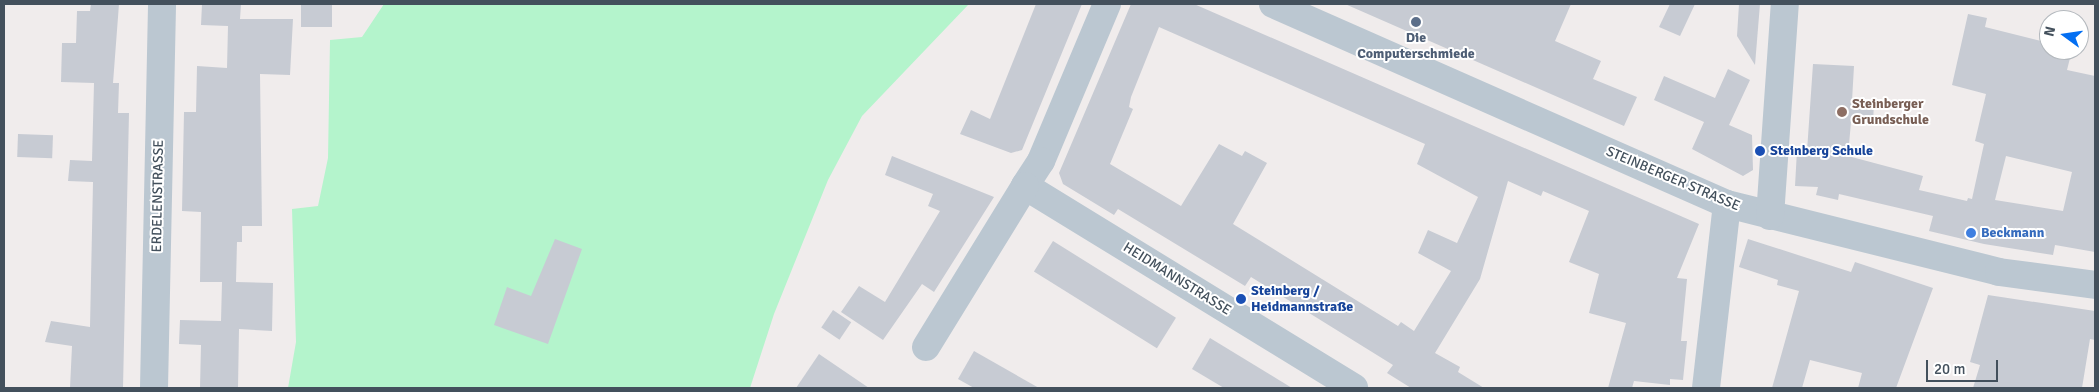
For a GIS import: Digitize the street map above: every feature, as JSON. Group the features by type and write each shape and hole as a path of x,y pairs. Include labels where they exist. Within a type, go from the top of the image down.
{"street":[{"name":"ERDELENSTRASSE","path":"154,388 162,4"},
{"path":"926,347 1041,162 1107,4"},
{"name":"STEINBERGER STRASSE","path":"1273,4 1727,204 1999,272 2095,285"},
{"path":"1770,216 1785,4"},
{"name":"HEIDMANNSTRASSE","path":"1025,186 1354,388"},
{"path":"1706,388 1727,204"}],"green space":[{"path":"384,4 969,4 862,116 828,180 774,314 750,388 288,388 296,342 292,209 318,206 328,158 330,40 362,37"}],"building":[{"path":"91,4 119,4 113,83 119,83 118,113 129,113 123,388 70,388 72,346 45,342 51,321 90,327 93,182 68,181 70,160 92,161 94,83 61,82 62,43 76,43 77,11 90,11"},
{"path":"202,4 241,4 240,19 293,19 290,75 260,74 262,226 242,226 242,242 237,242 236,282 273,283 272,331 239,329 238,388 200,388 201,345 179,344 180,320 221,321 222,282 200,282 201,212 182,211 184,112 196,112 197,66 227,68 228,26 201,25"},
{"path":"301,4 332,4 332,27 301,27"},
{"path":"1036,4 1082,4 1022,150 1011,153 960,134 971,110 990,119"},
{"path":"1131,4 1194,4 1699,224 1677,278 1687,279 1681,341 1687,341 1683,380 1670,379 1670,385 1634,381 1632,388 1608,388 1626,323 1589,313 1599,274 1569,262 1589,211 1543,191 1541,196 1508,181 1480,279 1435,353 1460,367 1458,372 1484,388 1411,388 1387,373 1393,365 1251,277 1245,286 1118,209 1114,215 1063,184 1059,173","holes":["1159,27 1425,144 1417,164 1478,197 1457,243 1428,230 1418,253 1451,271 1414,331 1401,322 1398,326 1233,224 1267,163 1245,151 1242,156 1219,144 1181,206 1110,164 1133,109 1129,107 1131,97"]},
{"path":"1345,4 1571,4 1555,41 1601,61 1593,79 1637,97 1624,126"},
{"path":"1670,4 1695,4 1680,36 1659,27"},
{"path":"1739,4 1760,4 1755,65 1737,36"},
{"path":"1968,14 1987,18 1985,27 2039,40 2039,60 2070,60 2067,70 2095,76 2095,252 2055,245 2053,255 1984,244 1929,231 1933,216 1839,194 1838,200 1816,195 1818,187 1795,186 1797,150 1807,151 1813,64 1854,66 1852,101 1874,102 1873,123 1851,122 1848,156 1923,176 1919,190 1967,201 1968,198 1972,199 1984,144 1975,141 1986,94 1952,85","holes":["2006,156 2072,172 2063,211 1995,200"]},
{"path":"1728,69 1750,80 1729,125 1752,135 1753,170 1743,176 1692,149 1704,122 1654,100 1664,76 1715,98"},
{"path":"18,134 53,135 52,158 17,157"},
{"path":"892,156 994,197 934,292 922,284 883,340 841,312 859,286 885,302 940,211 928,206 933,194 885,175"},
{"path":"555,239 582,249 548,344 494,325 507,287 531,296"},
{"path":"1748,239 1851,272 1855,262 1933,288 1896,388 1858,388 1862,373 1810,360 1802,388 1772,388 1799,291 1777,285 1778,280 1739,267"},
{"path":"1053,241 1176,318 1157,348 1034,272"},
{"path":"1988,295 2095,311 2095,340 2090,339 2082,388 1973,388 1980,365 1970,362"},
{"path":"833,310 851,322 839,340 821,327"},
{"path":"1210,338 1292,388 1224,388 1192,369"},
{"path":"974,351 1039,388 974,388 958,379"},
{"path":"819,354 869,388 796,388"}],"place":[{"name":"Die Computerschmiede","path":"1416,22"},
{"name":"Steinberger Grundschule","path":"1842,112"},
{"name":"Steinberg Schule","path":"1760,151"},
{"name":"Beckmann","path":"1971,233"},
{"name":"Steinberg / Heidmannstraße","path":"1241,299"}]}
